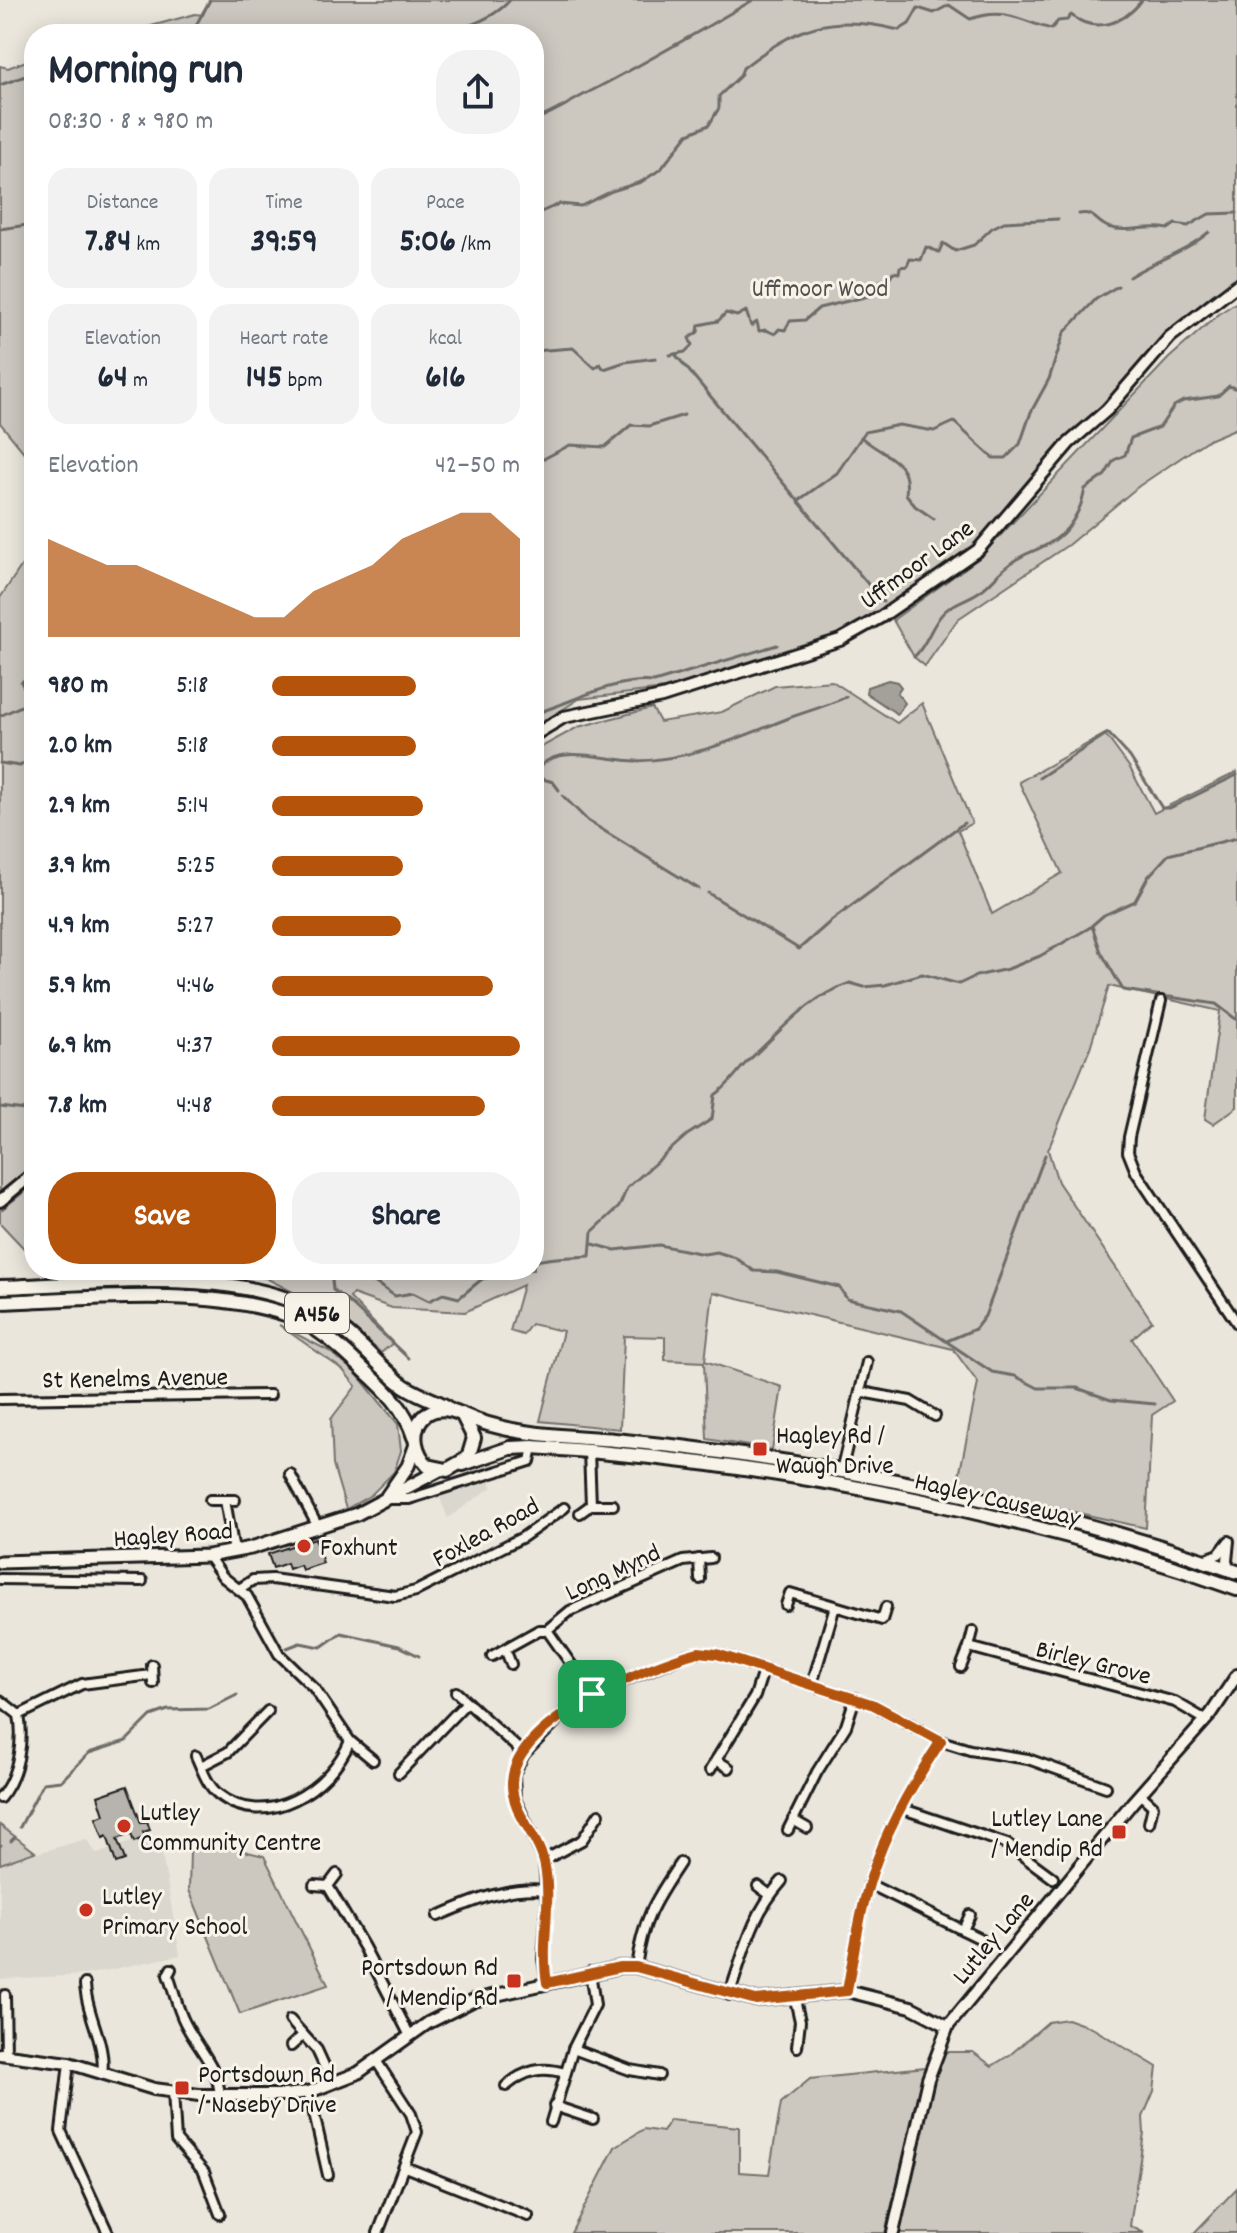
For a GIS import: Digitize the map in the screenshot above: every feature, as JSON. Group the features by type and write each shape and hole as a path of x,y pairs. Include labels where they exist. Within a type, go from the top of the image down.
{"highway":[{"name":"A456","path":"0,1287 185,1283 237,1286 268,1292 319,1313 362,1346 401,1384 462,1414"},
{"name":"A456","path":"0,1302 187,1299 245,1303 287,1314 335,1343 400,1405 428,1466 440,1470"},
{"path":"415,1442 418,1423 426,1414 448,1408"},
{"path":"440,1470 460,1465 468,1458 474,1438 462,1414"},
{"name":"Hagley Causeway","path":"462,1414 520,1431 674,1445 841,1472 1001,1503 1234,1571"},
{"name":"Hagley Causeway","path":"460,1465 510,1448 533,1447 589,1451 791,1477 902,1498 1063,1535 1237,1589"}],"main road":[{"name":"Hagley Road","path":"385,1498 408,1466 415,1442"},
{"name":"Hagley Road","path":"0,1562 208,1556 234,1551 357,1514 440,1470"}],"street":[{"name":"Uffmoor Lane","path":"544,729 564,717 662,697 840,640 864,628 978,550 1069,443 1107,410 1170,337 1237,285"},
{"path":"1161,1001 1128,1152 1136,1172 1237,1323"},
{"path":"0,1201 24,1181"},
{"path":"841,1472 867,1362"},
{"path":"862,1392 910,1401 935,1416"},
{"name":"St Kenelms Avenue","path":"0,1399 270,1395"},
{"path":"385,1498 409,1499 530,1461 533,1447"},
{"path":"589,1451 591,1505"},
{"path":"290,1474 318,1527"},
{"path":"210,1500 235,1500"},
{"path":"225,1500 234,1551"},
{"path":"580,1513 591,1505 613,1505"},
{"name":"Foxlea Road","path":"239,1589 253,1580 272,1579 395,1596 416,1591 523,1537 564,1508"},
{"path":"1203,1560 1219,1554 1237,1530"},
{"path":"1229,1541 1227,1561 1234,1571"},
{"path":"208,1556 223,1577 247,1596 279,1654 314,1688 350,1741 373,1760"},
{"name":"Long Mynd","path":"492,1656 539,1630 547,1630 570,1611 594,1599 683,1561 711,1558"},
{"name":"Long Mynd","path":"699,1559 700,1579"},
{"path":"103,1560 106,1580"},
{"name":"Hagley Road","path":"0,1579 142,1581"},
{"path":"786,1605 790,1593 882,1620 886,1607"},
{"path":"812,1684 835,1606"},
{"name":"Long Mynd","path":"547,1630 592,1694"},
{"path":"961,1667 973,1631"},
{"name":"Birley Grove","path":"969,1647 1175,1702 1206,1720"},
{"path":"505,1649 511,1664"},
{"path":"547,1983 543,1959 544,1860 513,1791 514,1774 524,1754 562,1713 592,1694 698,1652 717,1654 855,1698 941,1741 970,1750 1028,1759 1106,1787"},
{"path":"710,1770 755,1696 763,1671"},
{"path":"19,1715 82,1684 152,1674"},
{"name":"Lutley Lane","path":"893,2233 928,2079 948,2026 996,1964 1206,1720 1237,1675"},
{"path":"456,1692 524,1754"},
{"path":"788,1830 817,1772 846,1726 855,1698"},
{"path":"0,1700 19,1715 20,1744 8,1788 0,1798"},
{"path":"399,1773 467,1702"},
{"path":"201,1766 228,1752 268,1711"},
{"path":"196,1756 210,1786 219,1794 248,1808 271,1809 315,1786 335,1765 350,1741"},
{"path":"847,1991 869,1884 900,1808 941,1741"},
{"path":"716,1760 729,1768"},
{"path":"1140,1794 1153,1806 1149,1823"},
{"path":"900,1808 1007,1844 1053,1878"},
{"path":"544,1860 582,1840 599,1814"},
{"path":"793,1820 807,1828"},
{"path":"636,1967 641,1935 650,1908 680,1863"},
{"path":"328,1886 337,1874"},
{"path":"729,1995 750,1928 782,1881"},
{"path":"869,1884 979,1938"},
{"path":"314,1885 328,1886"},
{"path":"328,1886 410,2036"},
{"path":"758,1886 770,1895"},
{"path":"438,1916 487,1895 529,1888 546,1890"},
{"path":"443,1902 448,1912"},
{"path":"963,1930 970,1915"},
{"path":"5,1995 3,2054 69,2063 173,2091 264,2098 309,2092 377,2062 446,2012 474,2000 590,1972 636,1967 756,2000 847,1991 911,2007 948,2026"},
{"path":"551,2122 573,2049 595,2005 590,1972"},
{"path":"167,1974 183,2020 216,2070 220,2096"},
{"path":"85,1984 86,2004 103,2052 102,2074"},
{"path":"794,1995 800,2021 797,2047"},
{"path":"290,2020 317,2050 332,2083"},
{"path":"291,2046 303,2035"},
{"path":"798,2035 811,2036"},
{"path":"573,2049 630,2070 659,2075"},
{"path":"377,2062 416,2124 415,2142 378,2233"},
{"path":"69,2063 61,2131 108,2233"},
{"path":"506,2086 518,2075 540,2068 565,2073"},
{"path":"173,2091 176,2140 204,2172 220,2214"},
{"path":"309,2092 328,2175"},
{"path":"554,2106 593,2119"},
{"path":"405,2167 528,2216"},
{"path":"215,2195 225,2193"}],"shaded area":[{"path":"888,680 897,682 901,687 897,693 905,703 897,714 866,693 867,687"},
{"path":"490,1480 492,1487 448,1518 439,1496"},
{"name":"Lutley Primary School","path":"145,1837 160,1842 180,1955 85,1975 0,1979 0,1864 86,1839 97,1854"}],"green space":[{"name":"Uffmoor Wood","path":"210,0 1237,0 1237,279 1163,335 1117,390 1046,460 973,548 883,612 814,645 681,687 579,699 544,722 544,24 158,24 195,14 203,15"},
{"path":"24,62 24,452 0,423 0,66 8,68"},
{"path":"1237,302 1237,428 1206,441 1139,486 1068,545 958,619 925,666 914,657 893,620 979,558 1169,358"},
{"path":"24,562 24,1176 0,1196 0,598"},
{"path":"832,681 897,723 922,703 972,823 958,831 992,914 1062,873 1019,782 1105,734 1130,768 1154,813 1237,772 1237,1107 1213,1124 1205,1119 1220,1011 1109,986 1089,1051 1048,1150 1058,1182 1152,1321 1132,1339 1173,1401 1152,1415 1146,1528 957,1486 978,1383 953,1349 713,1292 705,1361 782,1387 772,1450 707,1439 704,1362 665,1360 665,1337 624,1336 620,1429 540,1421 563,1331 531,1324 523,1335 510,1331 523,1285 465,1312 392,1308 353,1294 350,1298 393,1343 381,1353 341,1317 270,1280 544,1280 544,746 578,727 652,708 660,722 722,712 775,686"},
{"path":"24,1192 24,1248 0,1223 0,1211"},
{"path":"279,1325 329,1351 356,1373 398,1424 401,1451 394,1472 371,1495 346,1509 333,1465 331,1419 356,1386 343,1370"},
{"path":"0,1825 35,1852 0,1864"},
{"path":"224,1846 264,1856 328,1985 240,2014 189,1890 190,1851"},
{"path":"1067,2019 1092,2028 1157,2067 1154,2091 1143,2117 1144,2133 1130,2226 1144,2233 897,2233 930,2082 945,2052 973,2052 992,2066 1048,2022"},
{"path":"926,2067 885,2233 571,2233 615,2147 644,2129 663,2132 670,2120 739,2127 739,2172 769,2174 781,2103 810,2079"},
{"path":"1237,2188 1237,2233 1194,2233"}],"building":[{"name":"Foxhunt","path":"315,1538 323,1563 302,1570 300,1565 289,1569 287,1563 273,1568 268,1554"},
{"name":"Lutley Community Centre","path":"127,1786 141,1823 147,1821 150,1830 143,1832 145,1837 134,1842 131,1834 117,1839 125,1860 116,1863 107,1836 103,1838 96,1818 104,1815 98,1796"}],"waterway":[{"path":"197,24 210,0"},
{"path":"473,24 492,15 510,0"},
{"path":"544,115 635,68 753,0"},
{"path":"544,211 559,204 581,206 612,191 641,182 661,169 688,134 709,125 719,108 719,96 740,76 743,68 798,33 834,23 875,25 899,30 909,24 918,8 934,13 949,5 970,19 1002,15 1051,29 1058,21 1067,20 1071,15 1080,21 1099,25 1109,24 1127,15 1142,0"},
{"path":"361,24 384,24"},
{"path":"0,85 24,77"},
{"path":"1079,214 1092,215 1108,227 1123,230 1168,229 1175,224 1188,226 1209,214 1237,213"},
{"path":"670,355 685,352 692,345 689,338 698,332 699,325 718,321 726,313 737,316 746,311 751,326 757,322 759,331 775,334 779,329 785,330 790,321 805,320 819,308 873,295 873,289 879,287 880,281 890,277 893,272 899,273 900,267 907,266 910,259 921,260 926,247 939,252 943,243 955,251 974,245 992,228 1004,222 1058,219"},
{"path":"0,229 24,225"},
{"path":"1129,277 1209,232"},
{"path":"799,500 837,473 865,432 899,425 934,431 954,422 993,458 1006,458 1020,444 1031,412 1049,379 1064,333 1096,299 1118,286"},
{"path":"544,350 573,348 595,368 600,364 604,369 625,362 656,358"},
{"path":"675,354 883,602"},
{"path":"914,657 945,611 982,590 1014,561 1048,544 1068,528 1085,489 1105,475 1114,460 1125,455 1131,438 1160,427 1174,406 1183,401 1218,396 1229,386 1237,389"},
{"path":"544,459 570,445 605,447 631,425 649,426 684,415"},
{"path":"861,437 900,465 906,482 906,494 915,506 934,519"},
{"path":"544,710 608,687 654,682 777,645"},
{"path":"24,680 21,682 24,687"},
{"path":"544,764 558,756 570,755 636,761 676,757 733,740 846,697"},
{"path":"0,716 24,705"},
{"path":"1039,778 1108,733 1130,757 1162,808 1170,808 1237,775"},
{"path":"0,763 20,766 24,763"},
{"path":"544,779 553,782 559,790"},
{"path":"563,796 588,821 699,889"},
{"path":"708,893 799,949 831,921 964,823"},
{"path":"544,1260 590,1256 592,1232 619,1207 627,1188 687,1135 712,1119 715,1095 784,1027 821,997 850,983 864,987 885,985 922,974 959,984 976,976 1008,969 1040,956 1089,928 1104,915 1135,901 1148,877 1168,855 1237,838"},
{"path":"1092,926 1101,952 1123,990 1216,1004 1237,1020"},
{"path":"0,1107 24,1110"},
{"path":"947,1341 975,1329 985,1316 1045,1155"},
{"path":"593,1244 615,1250 659,1245 704,1254 717,1252 736,1258 754,1271 777,1272 839,1287 847,1299 901,1311 992,1372 1015,1376 1038,1388 1077,1388 1111,1400 1155,1404"},
{"path":"332,1280 333,1290 408,1358"},
{"path":"356,1280 362,1280"},
{"path":"371,1280 395,1296 413,1293 429,1301 443,1294 459,1298 481,1280"},
{"path":"287,1648 300,1643 321,1647 341,1633 399,1646 419,1656"},
{"path":"20,1827 43,1783 61,1781 89,1753 126,1741 151,1716 168,1710 209,1709 237,1695"},
{"path":"11,1841 15,1837"}],"place":[{"name":"Hagley Rd / Waugh Drive","path":"760,1449"},
{"name":"Foxhunt","path":"304,1546"},
{"name":"Lutley Community Centre","path":"124,1826"},
{"name":"Lutley Lane / Mendip Rd","path":"1119,1832"},
{"name":"Lutley Primary School","path":"86,1910"},
{"name":"Portsdown Rd / Mendip Rd","path":"514,1981"},
{"name":"Portsdown Rd / Naseby Drive","path":"182,2088"}],"route":[{"path":"698,1652 717,1654 874,1705 941,1741 900,1808 876,1861 860,1921 847,1991 756,2000 636,1967 590,1972 547,1983 543,1959 547,1905 544,1860 515,1799 512,1781 524,1754 549,1726 562,1713 592,1694 686,1655 698,1652"}]}
